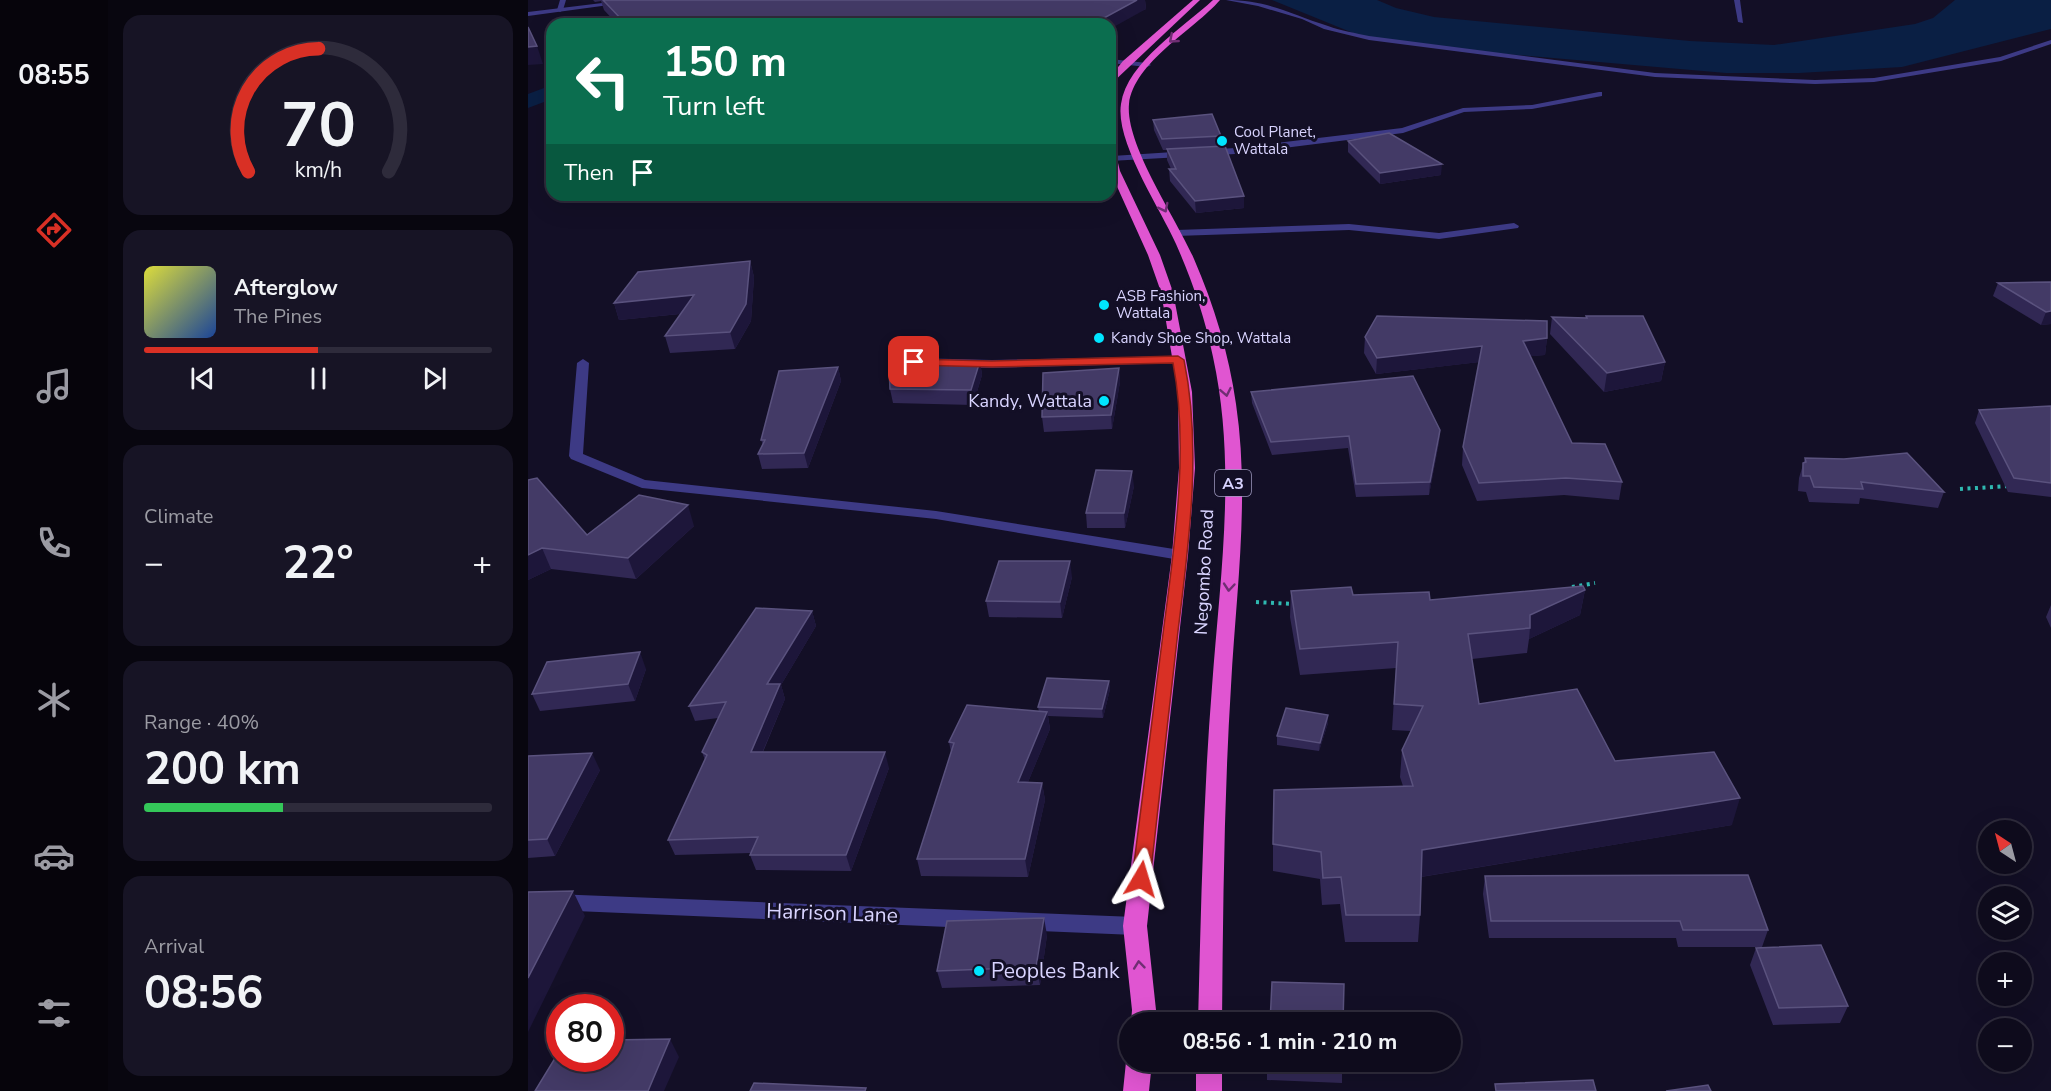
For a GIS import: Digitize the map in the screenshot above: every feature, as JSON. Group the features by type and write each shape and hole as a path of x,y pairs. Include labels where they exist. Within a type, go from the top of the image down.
{"highway":[{"path":"1116,75 1126,63 1197,0"},
{"name":"Negombo Road","path":"1210,1012 1211,920 1221,688 1232,556 1233,475 1229,407 1214,332 1201,291 1128,128 1125,105 1131,85 1147,65 1216,0"},
{"name":"Negombo Road","path":"1116,173 1154,255 1167,292 1185,392 1186,468 1180,555 1135,926 1144,1012"},
{"path":"1136,1091 1138,1072"},
{"path":"1209,1072 1209,1091"}],"street":[{"path":"560,10 563,0"},
{"path":"528,14 643,0"},
{"path":"1229,0 1259,4 1304,18 1326,28 1380,40 1666,76 1815,82 1874,80 2001,59 2051,42"},
{"path":"1737,0 1742,22"},
{"path":"1116,62 1147,65"},
{"path":"1116,155 1235,151 1403,130 1463,110 1532,106 1599,94"},
{"path":"1176,233 1263,227 1340,227 1439,236 1514,226"},
{"path":"914,362 992,364 1178,360"},
{"path":"583,363 576,456 642,484 936,515 1180,555"},
{"name":"Harrison Lane","path":"528,901 1135,926"}],"path":[{"path":"1960,489 2015,486"},
{"path":"1568,588 1595,583"},
{"path":"1228,600 1294,604"}],"water":[{"path":"1272,0 1377,0 1396,8 1434,17 1690,41 1774,45 1915,24 1933,18 1955,0 2051,0 2051,29 1902,67 1799,73 1726,73 1449,49 1358,35"}],"building":[{"path":"603,0 1137,0 1104,18 620,18"},
{"path":"528,27 537,46 528,47"},
{"path":"1212,114 1221,136 1162,139 1153,120"},
{"path":"1389,133 1442,164 1380,173 1348,141"},
{"path":"1225,146 1244,196 1195,201 1169,169 1176,169 1167,149"},
{"path":"750,261 746,304 730,332 665,336 694,295 614,303 638,272"},
{"path":"2051,282 2051,311 2046,312 1998,283"},
{"path":"1377,316 1547,321 1547,338 1523,341 1572,443 1605,444 1622,482 1566,478 1479,483 1463,447 1482,346 1377,358 1365,337"},
{"path":"1586,316 1643,316 1665,362 1607,373 1552,317 1587,318"},
{"path":"980,361 971,390 890,389 889,369"},
{"path":"838,367 804,453 758,454 765,440 761,440 779,371"},
{"path":"1119,368 1111,415 1042,417 1043,373"},
{"path":"1413,376 1440,430 1430,482 1356,484 1349,436 1271,442 1251,392"},
{"path":"2051,406 2051,483 2014,478 1979,410"},
{"path":"1907,453 1944,492 1861,482 1863,489 1814,487 1810,476 1803,476 1805,458 1844,459"},
{"path":"1096,470 1132,471 1124,513 1086,513"},
{"path":"537,478 587,535 639,495 688,505 628,558 542,548 528,555 528,480"},
{"path":"999,561 1070,561 1060,602 986,601"},
{"path":"1583,586 1585,590 1530,615 1530,628 1468,634 1479,704 1577,689 1615,761 1714,752 1740,798 1422,850 1420,915 1346,915 1341,877 1323,878 1321,852 1273,844 1274,790 1413,786 1402,750 1423,706 1394,704 1398,642 1300,649 1291,591 1351,587 1353,595 1429,592 1430,600"},
{"path":"756,608 812,611 767,684 780,684 751,752 885,752 846,855 750,855 758,837 668,840 707,755 702,752 726,702 689,706"},
{"path":"640,652 628,684 532,694 547,662"},
{"path":"1047,678 1109,681 1102,709 1038,707"},
{"path":"967,705 1047,712 1018,782 1042,783 1025,859 917,859 954,743 949,742"},
{"path":"1286,708 1328,715 1320,743 1277,736"},
{"path":"592,753 547,839 528,840 528,756"},
{"path":"1748,875 1768,930 1683,930 1680,921 1491,921 1485,876"},
{"path":"573,891 528,978 528,892"},
{"path":"1044,918 1036,967 937,971 947,921"},
{"path":"1821,945 1848,1006 1779,1008 1756,948"},
{"path":"1272,982 1344,984 1343,1012 1271,1012"},
{"path":"670,1039 648,1091 535,1091 547,1072 624,1072 624,1040"},
{"path":"1593,1080 1596,1091 1496,1091 1495,1084"},
{"path":"754,1083 866,1088 865,1091 750,1091"},
{"path":"1708,1085 1711,1091 1666,1091"}],"waterway":[{"path":"528,102 546,94"}],"place":[{"name":"Cool Planet, Wattala","path":"1222,141"},
{"name":"ASB Fashion, Wattala","path":"1104,305"},
{"name":"Kandy Shoe Shop, Wattala","path":"1099,338"},
{"name":"Kandy, Wattala","path":"1104,401"},
{"name":"Peoples Bank","path":"979,971"}],"route":[{"path":"914,362 992,364 1178,360 1185,392 1185,490 1180,555 1141,879"}]}
